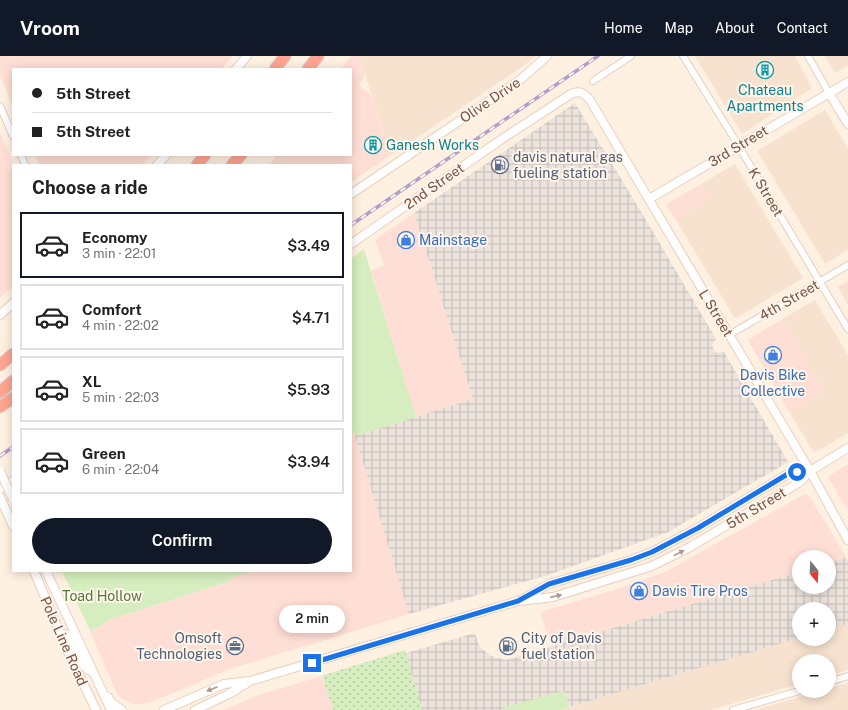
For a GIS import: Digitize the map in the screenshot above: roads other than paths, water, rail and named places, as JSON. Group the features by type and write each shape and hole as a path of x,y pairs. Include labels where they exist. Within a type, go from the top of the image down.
{"highway":[{"path":"276,68 285,56"},
{"path":"309,68 318,56"},
{"path":"198,164 204,156"},
{"path":"233,164 241,156"},
{"path":"0,364 12,355"},
{"path":"0,392 12,383"},
{"path":"0,407 12,399"}],"main road":[{"path":"237,68 247,56"},
{"name":"Olive Drive","path":"352,193 520,80 547,56"},
{"name":"3rd Street","path":"649,199 848,82"},
{"name":"L Street","path":"578,91 583,93 590,100 810,471 848,540"},
{"name":"2nd Street","path":"352,243 508,135 578,91"},
{"path":"829,92 848,124"},
{"path":"158,164 165,156"},
{"path":"0,314 12,305"},
{"name":"5th Street","path":"164,710 224,684 250,681 518,601 553,597 641,570 690,547 800,482 810,471 848,448"},
{"path":"0,471 12,497"},
{"name":"5th Street","path":"518,601 549,584 631,560 652,552 698,528 791,472 810,471"},
{"path":"0,489 12,482"},
{"path":"0,497 12,524"},
{"name":"Pole Line Road","path":"34,572 61,636 96,710"},
{"name":"Pole Line Road","path":"47,574 111,710"},
{"path":"61,636 66,634 68,635 85,668 93,672"},
{"name":"5th Street","path":"195,710 229,694 250,681"},
{"path":"99,685 111,702 122,710"},
{"path":"87,692 90,710"}],"street":[{"path":"593,81 631,56"},
{"name":"K Street","path":"683,56 848,329"},
{"path":"808,56 829,92"},
{"path":"0,106 12,134"},
{"name":"4th Street","path":"729,335 848,265"},
{"path":"836,680 848,676"},
{"path":"733,710 792,693"}],"railway":[{"path":"352,224 598,56"},
{"path":"0,456 12,448"}],"place":[{"name":"Chateau Apartments","path":"765,70"},
{"name":"Ganesh Works","path":"373,145"},
{"name":"davis natural gas fueling station","path":"500,165"},
{"name":"Mainstage","path":"406,240"},
{"name":"Davis Bike Collective","path":"773,355"},
{"name":"Davis Tire Pros","path":"639,591"},
{"name":"Omsoft Technologies","path":"235,646"},
{"name":"City of Davis fuel station","path":"508,646"}],"park label":[{"name":"Toad Hollow","path":"102,596"}]}
